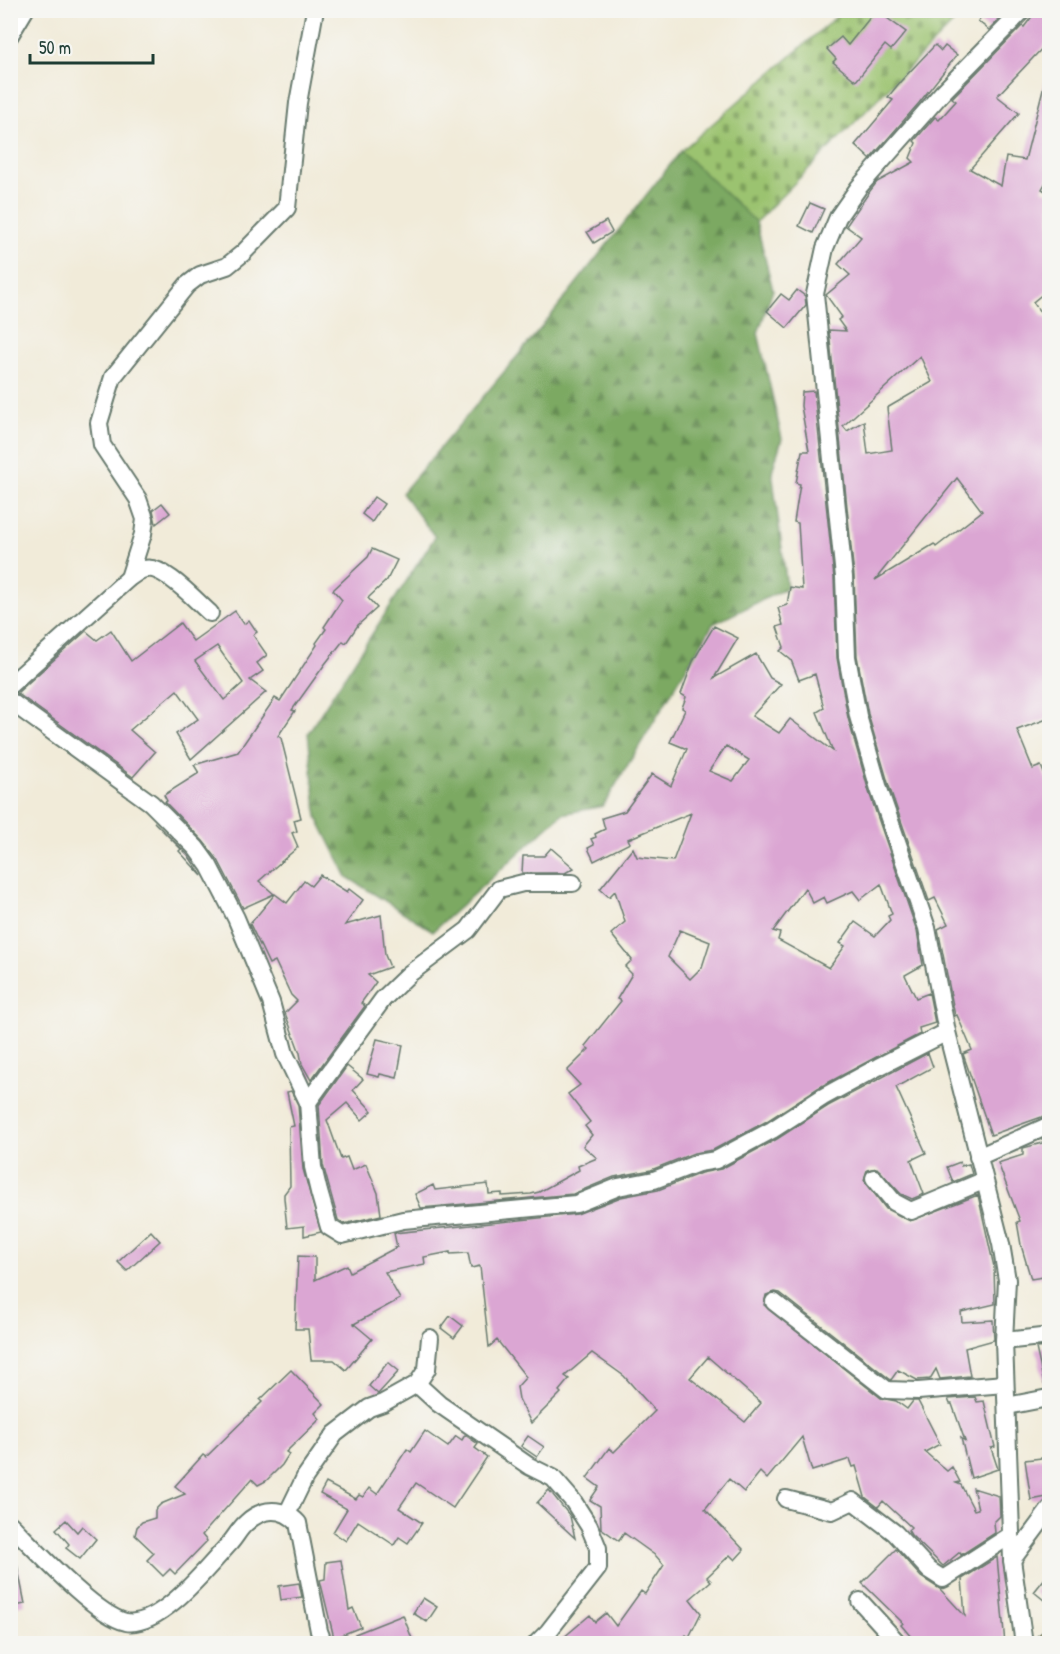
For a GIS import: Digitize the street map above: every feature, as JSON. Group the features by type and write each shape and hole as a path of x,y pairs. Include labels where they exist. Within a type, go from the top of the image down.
{"main road":[{"path":"1046,1644 1050,1640"}],"street":[{"path":"10,35 25,10"},
{"path":"129,578 143,534 145,519 138,499 100,439 99,423 104,401 113,377 187,285 200,275 226,266 243,254 287,208 298,103 315,10"},
{"path":"1023,10 942,93 859,186 838,217 814,294 844,577 847,657 858,716 879,789 927,928 947,1032 983,1181 1001,1244 1007,1280 1004,1341 1012,1560 1024,1644"},
{"path":"10,685 129,578 146,568 159,570 210,613"},
{"path":"10,700 151,803 202,857 236,918 271,1002 285,1054 308,1102 313,1167 319,1192 329,1227 342,1236 403,1220 576,1204 618,1187 654,1180 698,1163 717,1160 772,1130 823,1097 947,1032"},
{"path":"308,1102 383,999 416,968 468,930 499,889 523,883 573,883"},
{"path":"978,1157 1050,1125"},
{"path":"874,1178 894,1202 911,1211 983,1181"},
{"path":"774,1302 887,1390 918,1391 1005,1384"},
{"path":"1004,1341 1050,1336"},
{"path":"288,1512 305,1477 336,1434 369,1408 417,1384 427,1369 430,1338"},
{"path":"417,1384 439,1404 529,1466 553,1478 573,1501 588,1526 598,1548 598,1568 536,1644"},
{"path":"1006,1406 1048,1398"},
{"path":"786,1499 832,1511 853,1501 895,1533 929,1570 943,1579 1011,1534"},
{"path":"1012,1560 1050,1509"},
{"path":"10,1524 53,1568 107,1613 124,1621 136,1622 146,1621 163,1611 231,1542 247,1522 275,1510 288,1512 298,1523 319,1631 324,1644"},
{"path":"860,1602 899,1644"}],"green space":[{"path":"843,11 965,11 756,222 681,151"},
{"path":"681,151 756,222 773,290 758,333 782,439 772,471 787,588 713,624 603,806 562,814 433,931 347,877 317,817 308,733 435,537 402,493 541,328"}],"building":[{"path":"876,10 906,32 891,50 885,45 856,81 833,62 836,59 827,49 841,37 848,45"},
{"path":"986,10 1003,10 1006,13 989,30 978,21"},
{"path":"1037,10 1050,10 1050,40 997,96 1019,113 970,169 1001,186 1006,157 1025,160 1045,81 1050,82 1050,175 1042,189 1050,194 1050,288 1033,302 1042,315 1050,319 1050,718 1017,730 1033,769 1041,766 1050,787 1050,1114 991,1135 963,1054 972,1050 957,1015 955,1016 938,929 948,924 935,898 929,901 889,786 868,714 857,656 854,576 829,330 846,331 838,320 842,317 826,295 850,275 838,264 861,237 846,226 870,191 877,182 914,162 910,158 916,143 914,141 935,117 939,120 956,101 952,98 1022,26 1024,27","holes":["920,356 932,382 887,408 892,450 868,454 864,421 847,431 843,426","957,478 982,511 936,547 934,544 875,580"]},
{"path":"935,45 941,51 945,46 957,55 870,159 855,145 893,100 888,97 900,82"},
{"path":"810,203 824,209 813,233 799,226"},
{"path":"606,221 612,232 594,243 587,232"},
{"path":"797,290 805,296 806,305 787,328 767,311 781,294 789,300"},
{"path":"814,391 834,578 837,658 848,718 869,792 917,931 923,965 905,975 916,998 929,993 935,1023 919,1028 920,1034 818,1088 767,1121 713,1150 694,1153 651,1170 614,1177 573,1194 421,1208 415,1194 433,1185 435,1190 488,1184 489,1194 502,1193 502,1196 531,1194 579,1170 578,1166 597,1158 583,1146 592,1135 585,1126 590,1122 568,1094 580,1085 567,1071 589,1049 585,1046 621,1001 617,999 632,974 625,967 632,960 611,934 625,922 615,891 609,897 600,889 633,848 637,857 673,861 691,813 628,839 630,843 594,861 588,848 594,845 591,839 596,837 595,834 605,829 602,818 625,811 652,774 671,786 687,749 670,742 685,710 682,708 686,697 681,694 693,661 714,626 738,638 714,678 756,654 770,678 781,684 752,716 779,733 790,719 833,751 817,712 824,708 815,674 799,680 791,660 780,651 784,647 777,627 783,625 778,608 787,605 790,587 802,589 798,523 794,522 800,484 796,483 802,451 809,451 801,406 802,392","holes":["726,746 749,760 733,781 709,771","881,884 892,914 888,916 890,920 875,936 855,922 840,943 845,946 829,968 778,940 780,933 773,931 805,888 813,903 824,897 827,903 853,891 860,900","680,930 710,942 702,967 690,979 668,957"]},
{"path":"374,497 384,504 372,522 362,514"},
{"path":"162,503 170,513 156,524 153,510"},
{"path":"372,549 397,560 387,580 368,598 377,608 358,625 346,643 343,641 325,664 292,710 295,711 278,736 281,738 301,818 294,820 297,831 292,833 298,847 259,881 274,894 243,908 218,860 165,802 167,801 164,795 199,773 194,765 238,752 275,698 280,701 317,645 316,643 326,629 324,627 342,600 333,590 368,557"},
{"path":"235,611 244,624 249,620 257,632 253,635 267,655 257,663 263,671 250,680 266,692 191,759 176,734 198,719 177,690 130,730 155,752 133,777 17,693 86,631 97,640 111,630 131,661 180,623 193,641","holes":["217,646 243,683 224,700 195,661"]},
{"path":"154,822 188,855 202,876 179,851 181,849"},
{"path":"551,848 574,868 565,873 522,873 523,856 544,856"},
{"path":"320,875 347,892 349,889 363,900 345,925 381,915 385,955 390,967 368,975 376,982 361,1003 365,1006 311,1080 302,1064 285,1013 297,1001 291,995 275,961 269,964 250,924 275,894 287,903 304,881 311,886"},
{"path":"377,1039 403,1045 397,1078 367,1074"},
{"path":"928,1053 933,1067 896,1087 926,1153 911,1160 924,1194 912,1199 901,1194 877,1168 867,1170 864,1180 886,1209 910,1221 978,1195 994,1267 995,1304 961,1312 962,1322 993,1320 994,1340 965,1348 970,1376 940,1379 936,1369 930,1379 917,1380 898,1370 891,1380 780,1293 766,1295 764,1305 881,1398 896,1401 907,1409 913,1401 918,1401 940,1444 925,1452 947,1471 952,1467 960,1482 956,1483 961,1485 974,1510 978,1509 973,1488 999,1496 1000,1516 994,1522 995,1533 961,1555 960,1552 943,1566 911,1535 908,1530 911,1527 883,1501 878,1507 865,1497 856,1466 853,1467 850,1459 812,1471 802,1437 767,1479 760,1472 744,1492 729,1479 705,1509 744,1550 735,1560 730,1555 707,1577 711,1581 690,1599 701,1613 689,1637 686,1635 680,1644 556,1644 590,1615 595,1622 606,1613 616,1626 641,1591 645,1594 664,1565 656,1556 624,1533 619,1541 601,1528 600,1506 590,1500 599,1487 587,1478 609,1448 614,1452 655,1411 624,1376 592,1353 565,1376 569,1379 559,1391 561,1393 531,1423 519,1399 517,1387 526,1377 497,1340 489,1347 480,1266 471,1268 468,1253 450,1254 450,1252 424,1257 425,1264 385,1272 400,1299 354,1324 372,1339 346,1370 334,1360 311,1360 308,1329 295,1329 298,1256 315,1257 315,1280 347,1265 350,1272 397,1247 394,1233 577,1214 621,1197 658,1190 701,1173 721,1169 777,1139 828,1106","holes":["708,1357 761,1403 745,1422 690,1378"]},
{"path":"347,1066 363,1079 353,1090 372,1111 362,1120 347,1103 327,1120 341,1159 347,1157 352,1170 366,1164 378,1193 381,1215 344,1224 338,1220 323,1165 319,1105"},
{"path":"291,1091 298,1105 303,1169 321,1232 304,1236 304,1226 287,1228 284,1198 290,1186 289,1127 294,1126 287,1092"},
{"path":"1050,1141 1050,1276 1031,1279 1021,1245 1017,1222 1020,1221 998,1163 1023,1155 1023,1148"},
{"path":"960,1162 961,1166 969,1164 972,1174 953,1182 947,1167"},
{"path":"151,1231 160,1241 127,1271 118,1262"},
{"path":"450,1316 463,1326 454,1338 441,1328"},
{"path":"1050,1347 1050,1383 1044,1384 1036,1348"},
{"path":"388,1362 399,1371 378,1394 369,1386"},
{"path":"291,1370 324,1404 315,1413 320,1419 286,1452 289,1454 282,1465 266,1481 258,1485 252,1479 202,1535 207,1541 175,1574 170,1569 163,1576 147,1560 154,1553 135,1535 137,1527 142,1522 155,1518 155,1510 161,1504 185,1494 175,1486 203,1455 206,1457 262,1402 260,1400"},
{"path":"975,1397 977,1402 984,1401 995,1447 991,1448 998,1469 971,1478 961,1438 965,1441 952,1404 948,1399"},
{"path":"425,1431 448,1447 456,1436 462,1440 465,1435 478,1444 475,1448 487,1457 453,1508 416,1483 399,1508 422,1523 408,1543 399,1537 394,1545 358,1521 346,1541 333,1532 347,1509 320,1494 326,1483 356,1499 359,1495 363,1497 369,1488 377,1494 407,1449 411,1452"},
{"path":"528,1436 544,1447 537,1457 521,1446"},
{"path":"1050,1457 1050,1487 1045,1487 1047,1497 1031,1500 1025,1460"},
{"path":"549,1490 570,1516 575,1538 537,1503"},
{"path":"66,1520 77,1532 82,1526 96,1539 80,1559 66,1548 69,1544 56,1529"},
{"path":"896,1549 921,1577 940,1589 965,1616 962,1579 997,1557 1005,1644 917,1644 901,1625 903,1623 862,1583"},
{"path":"341,1560 349,1610 353,1608 361,1627 334,1638 320,1580 325,1579 326,1562"},
{"path":"17,1564 25,1604 10,1607 10,1565"},
{"path":"1050,1572 1050,1605 1034,1592"},
{"path":"299,1583 302,1597 281,1600 279,1586"},
{"path":"423,1598 437,1607 427,1622 413,1613"},
{"path":"403,1615 414,1644 359,1644 355,1634"}]}
